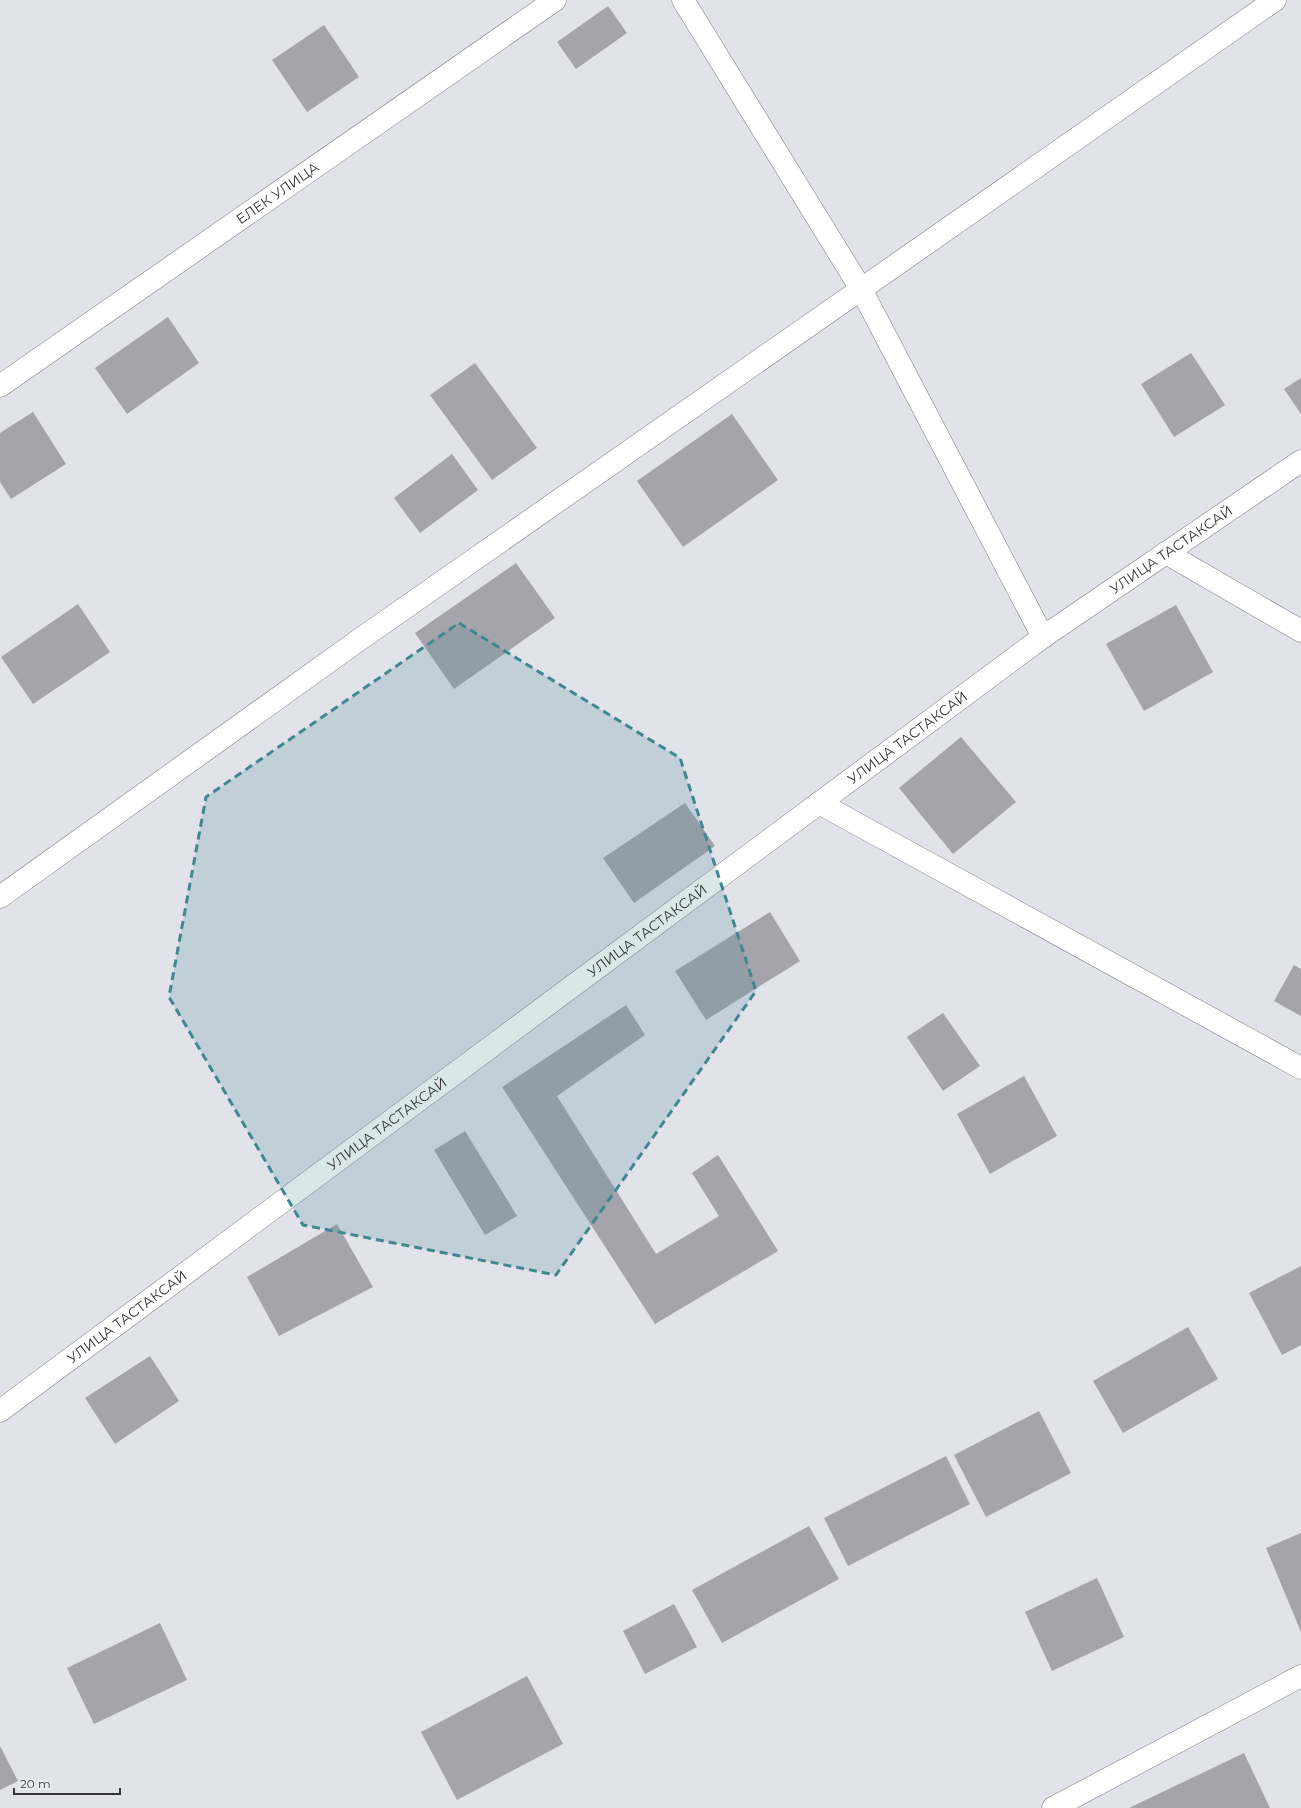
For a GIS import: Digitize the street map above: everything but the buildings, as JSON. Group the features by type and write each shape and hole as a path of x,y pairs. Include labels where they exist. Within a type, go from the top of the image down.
{"street":[{"name":"ЕЛЕК УЛИЦА","path":"0,386 555,0"},
{"path":"683,0 861,289 1043,638"},
{"path":"0,897 365,635 1275,0"},
{"name":"УЛИЦА ТАСТАКСАЙ","path":"0,1411 1043,638 1301,460"},
{"path":"1166,553 1301,631"},
{"path":"819,803 1301,1068"},
{"path":"1053,1808 1301,1676"}],"highlighted area":[{"path":"459,623 680,758 756,991 556,1275 303,1225 169,997 206,797"}]}
